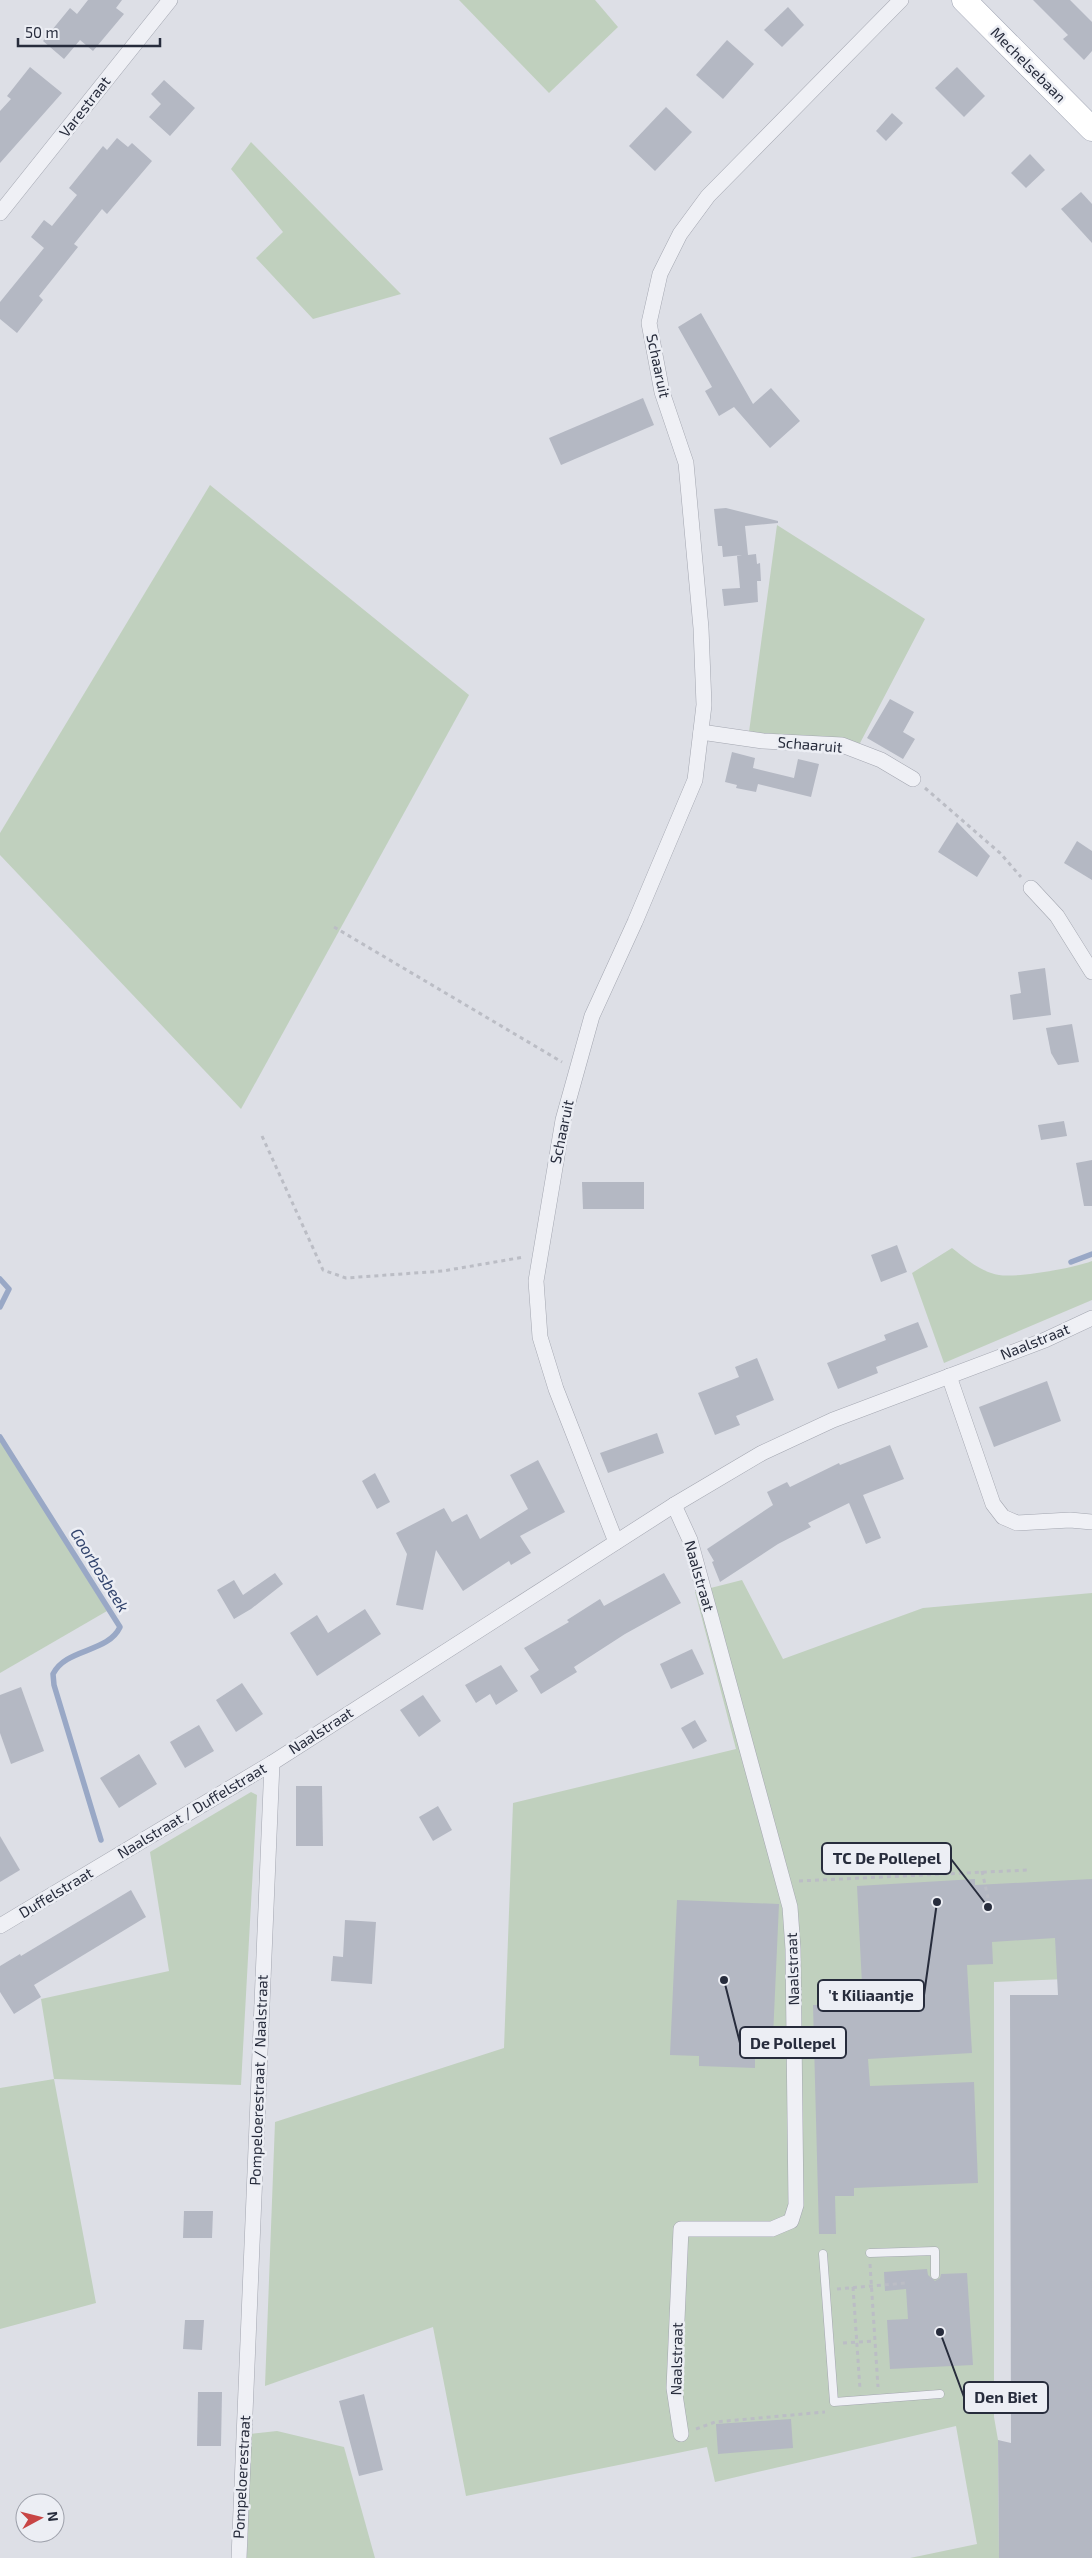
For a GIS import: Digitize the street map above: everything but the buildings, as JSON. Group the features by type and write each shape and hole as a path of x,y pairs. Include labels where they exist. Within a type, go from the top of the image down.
{"main road":[{"name":"Mechelsebaan","path":"964,0 1092,130"}],"street":[{"name":"Varestraat","path":"0,213 170,0"},
{"name":"Schaaruit","path":"616,1542 556,1389 540,1337 536,1281 563,1120 592,1016 635,922 695,780 701,732 704,704 701,628 686,462 662,392 649,323 660,274 680,234 708,196 901,0"},
{"name":"Schaaruit","path":"701,732 763,741 842,745 882,760 913,778"},
{"path":"1031,888 1057,916 1092,972"},
{"name":"Naalstraat","path":"272,1764 674,1505 762,1453 833,1420 1045,1340 1092,1318"},
{"path":"949,1376 993,1504 1003,1517 1017,1523 1070,1520 1092,1522"},
{"name":"Naalstraat","path":"674,1505 690,1540 790,1907 793,1950 796,2205 790,2221 772,2229 681,2229 674,2388 680,2434"},
{"name":"Naalstraat / Duffelstraat","path":"112,1859 272,1764"},
{"name":"Pompeloerestraat / Naalstraat","path":"246,2397 272,1764"},
{"name":"Duffelstraat","path":"0,1926 112,1859"},
{"name":"Pompeloerestraat","path":"238,2558 246,2397"}],"lane":[{"path":"870,2253 935,2251 936,2275"},
{"path":"823,2254 834,2402 940,2394"}],"path":[{"path":"913,778 955,812 1000,853 1031,888"},
{"path":"334,927 577,1070"},
{"path":"262,1136 323,1270 346,1278 443,1271 540,1255"},
{"path":"784,1881 1028,1870"},
{"path":"982,1871 988,1898"},
{"path":"870,2253 870,2287 878,2399"},
{"path":"835,2289 906,2283"},
{"path":"853,2287 860,2393"},
{"path":"830,2344 873,2341"},
{"path":"680,2434 715,2422 826,2412 834,2402"}],"green space":[{"path":"459,0 595,0 618,27 549,93"},
{"path":"251,142 401,294 313,319 256,258 283,232 231,169"},
{"path":"210,485 469,695 241,1109 0,855 0,833"},
{"path":"777,525 925,619 859,745 839,739 749,732"},
{"path":"952,1248 980,1268 999,1275 1008,1276 1046,1272 1092,1261 1092,1300 944,1363 912,1273"},
{"path":"0,1440 107,1611 0,1673"},
{"path":"742,1580 783,1659 923,1608 1092,1593 1092,1978 994,1982 994,2417 998,2440 999,2558 910,2558 977,2544 956,2426 715,2482 707,2447 466,2496 433,2327 265,2386 275,2122 504,2048 513,1803 736,1749 695,1592"},
{"path":"251,1792 257,1795 241,2085 54,2079 41,1999 169,1971 150,1852"},
{"path":"54,2079 96,2303 0,2329 0,2088"},
{"path":"277,2431 344,2447 375,2558 247,2558 250,2434"}],"waterway":[{"path":"1071,1262 1092,1254"},
{"name":"Goorbosbeek","path":"0,1279 9,1289 0,1307"},
{"name":"Goorbosbeek","path":"0,1437 120,1627 106,1642 67,1659 53,1674 54,1685 101,1840"}],"place":[{"name":"'t Kiliaantje","path":"937,1902"},
{"name":"TC De Pollepel","path":"988,1907"},
{"name":"De Pollepel","path":"724,1980"},
{"name":"Den Biet","path":"940,2332"}]}
